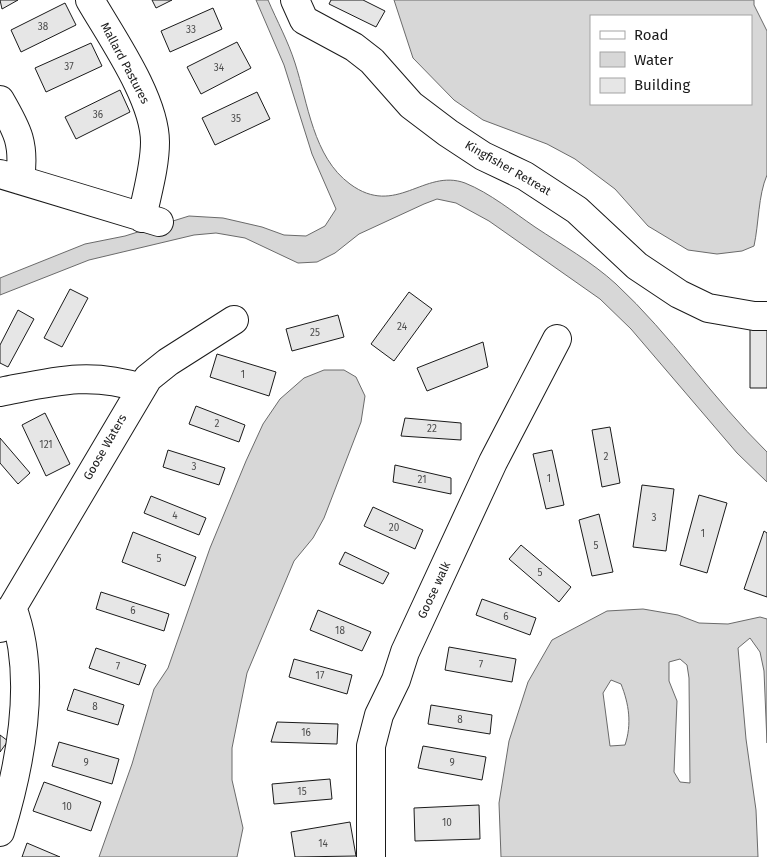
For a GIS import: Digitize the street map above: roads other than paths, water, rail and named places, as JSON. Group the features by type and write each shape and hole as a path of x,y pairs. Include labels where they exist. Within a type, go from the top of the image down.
{"street":[{"name":"Mallard Pastures","path":"0,100 20,137 23,157 10,177 151,220 155,142 152,117 138,84 90,0"},
{"name":"Kingfisher Retreat","path":"295,0 304,20 354,47 372,61 411,104 448,133 483,156 525,176 577,210 637,266 679,294 708,308 754,316 767,316"},
{"name":"Goose Waters","path":"0,832 13,787 20,751 26,662 20,630 6,618 148,378 168,362 234,320"},
{"name":"Goose walk","path":"371,857 371,746 379,715 396,680 405,652 493,462 557,339"},
{"path":"0,392 76,378 117,380 141,388"}],"water":[{"path":"256,0 268,0 292,55 308,112 320,144 338,173 350,184 366,193 382,196 396,195 436,182 450,180 465,183 492,197 587,261 616,284 655,324 728,411 767,452 767,482 737,453 631,329 600,299 489,221 456,203 437,199 424,204 359,234 335,253 317,262 298,263 245,238 216,233 194,235 89,260 0,295 0,278 85,244 125,236 189,216 223,218 262,227 284,235 306,236 325,226 336,209 312,154 284,65"},
{"path":"394,0 754,0 754,5 767,31 767,175 762,192 754,246 742,251 717,254 688,250 648,226 615,189 575,159 547,144 483,120 454,100 413,58"},
{"path":"324,370 344,370 356,377 365,396 361,422 324,518 313,538 294,561 247,673 232,748 232,780 243,828 237,857 99,857 132,764 154,689 168,668 210,548 263,424 280,399 304,378"},
{"path":"643,609 678,615 699,623 728,624 760,617 767,619 767,743 764,671 760,652 750,638 738,648 746,739 756,810 758,857 501,857 499,803 509,741 528,682 552,640 607,611","holes":["680,659 687,665 689,678 690,783 680,782 674,772 677,701 669,681 669,662","611,680 621,684 628,707 629,722 625,745 610,746 603,693"]}]}
